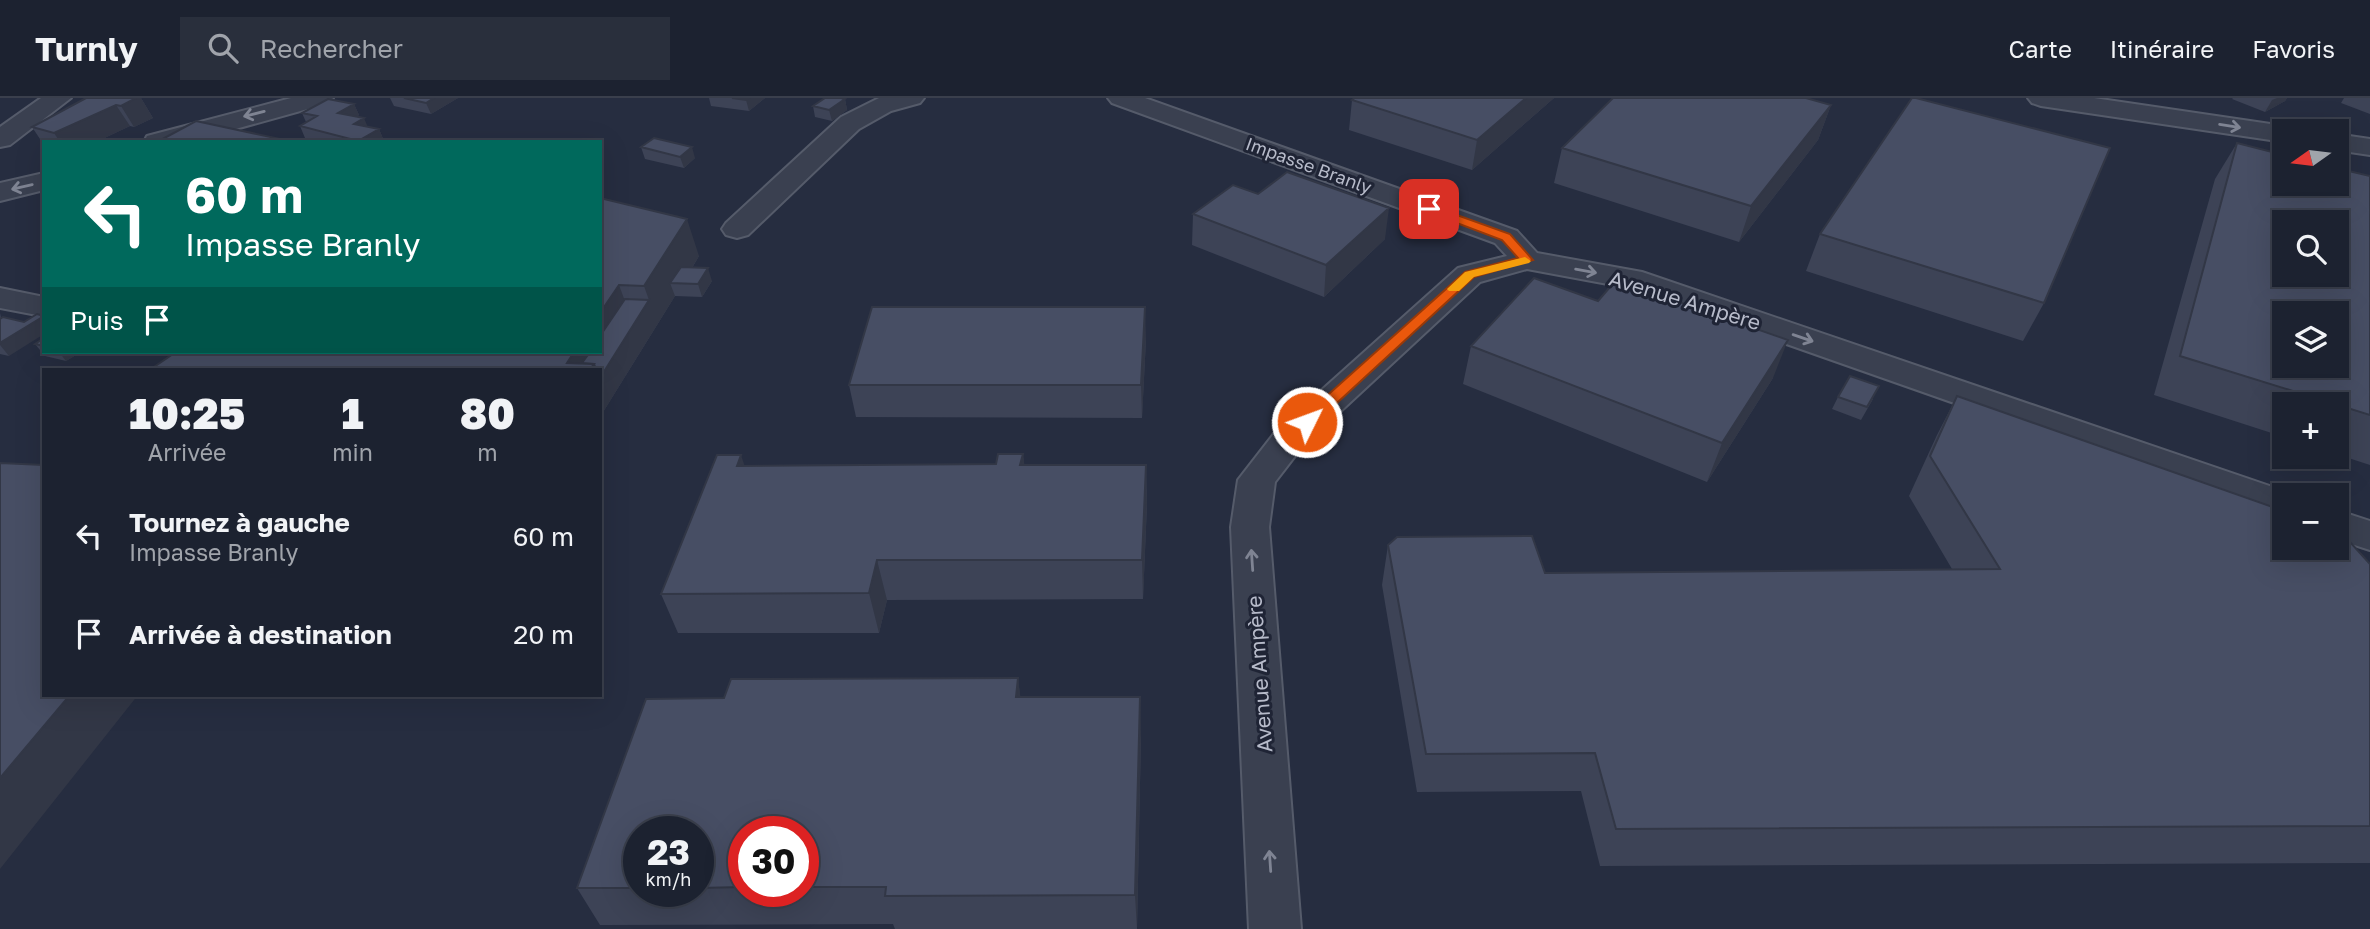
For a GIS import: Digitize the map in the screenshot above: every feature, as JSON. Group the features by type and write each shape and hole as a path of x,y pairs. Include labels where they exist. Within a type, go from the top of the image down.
{"street":[{"path":"0,139 58,98"},
{"path":"164,140 320,98"},
{"path":"737,229 850,123 882,105 911,98"},
{"name":"Impasse Branly","path":"1121,98 1506,237 1527,260"},
{"path":"2041,98 2272,132"},
{"path":"2173,117 2192,98"},
{"path":"2349,144 2370,147"},
{"path":"0,192 42,182"},
{"name":"Avenue Ampère","path":"1275,929 1250,527 1257,480 1289,439 1469,275 1527,260 1631,279 2272,501"},
{"path":"0,298 37,305"},
{"path":"2349,529 2370,536"}],"building":[{"path":"86,98 136,98 54,133 32,127"},
{"path":"404,98 434,98 426,103"},
{"path":"825,98 845,99 829,110 813,106"},
{"path":"1526,98 1477,140 1352,100"},
{"path":"1613,98 1806,98 1831,105 1751,206 1562,148"},
{"path":"1912,98 2110,148 2044,303 1820,234"},
{"path":"328,99 354,104 338,113 364,118 354,124 379,129 360,140 354,140 300,126 317,116 302,113"},
{"path":"196,121 285,140 161,140"},
{"path":"654,138 692,147 680,157 641,147"},
{"path":"2237,143 2272,152 2272,196 2349,196 2349,171 2370,176 2370,415 2349,408 2349,392 2296,392 2180,356"},
{"path":"1287,172 1389,208 1326,265 1193,214 1233,185 1258,194"},
{"path":"602,198 687,219 644,286 619,285 602,310"},
{"path":"681,267 708,268 698,284 670,283"},
{"path":"1534,278 1598,301 1616,280 1788,340 1722,443 1471,346"},
{"path":"625,299 649,300 602,375 602,368 582,363 589,354 602,354 602,333"},
{"path":"872,307 1145,307 1141,385 849,385"},
{"path":"37,314 42,315 0,343 0,319 3,317 24,322"},
{"path":"173,354 573,354 567,363 594,364 591,368 152,368"},
{"path":"1850,376 1879,386 1867,407 1838,397"},
{"path":"1957,396 2272,507 2272,560 2349,560 2349,541 2370,564 2370,826 1616,829 1595,753 1426,754 1388,545 1397,537 1532,536 1545,573 2000,569 1930,456"},
{"path":"998,454 1023,454 1020,465 1146,465 1142,560 877,560 869,593 661,594 717,455 741,455 737,466 996,464"},
{"path":"0,463 42,465 42,697 68,697 0,778"},
{"path":"1018,678 1016,697 1140,697 1135,895 885,896 886,887 819,887 819,816 728,816 728,887 714,888 714,816 623,816 623,888 577,888 646,699 724,698 731,679"}],"slow traffic":[{"path":"1454,289 1469,275 1525,261"}],"route":[{"path":"1307,422 1469,275 1527,260 1506,237 1429,209"}]}
